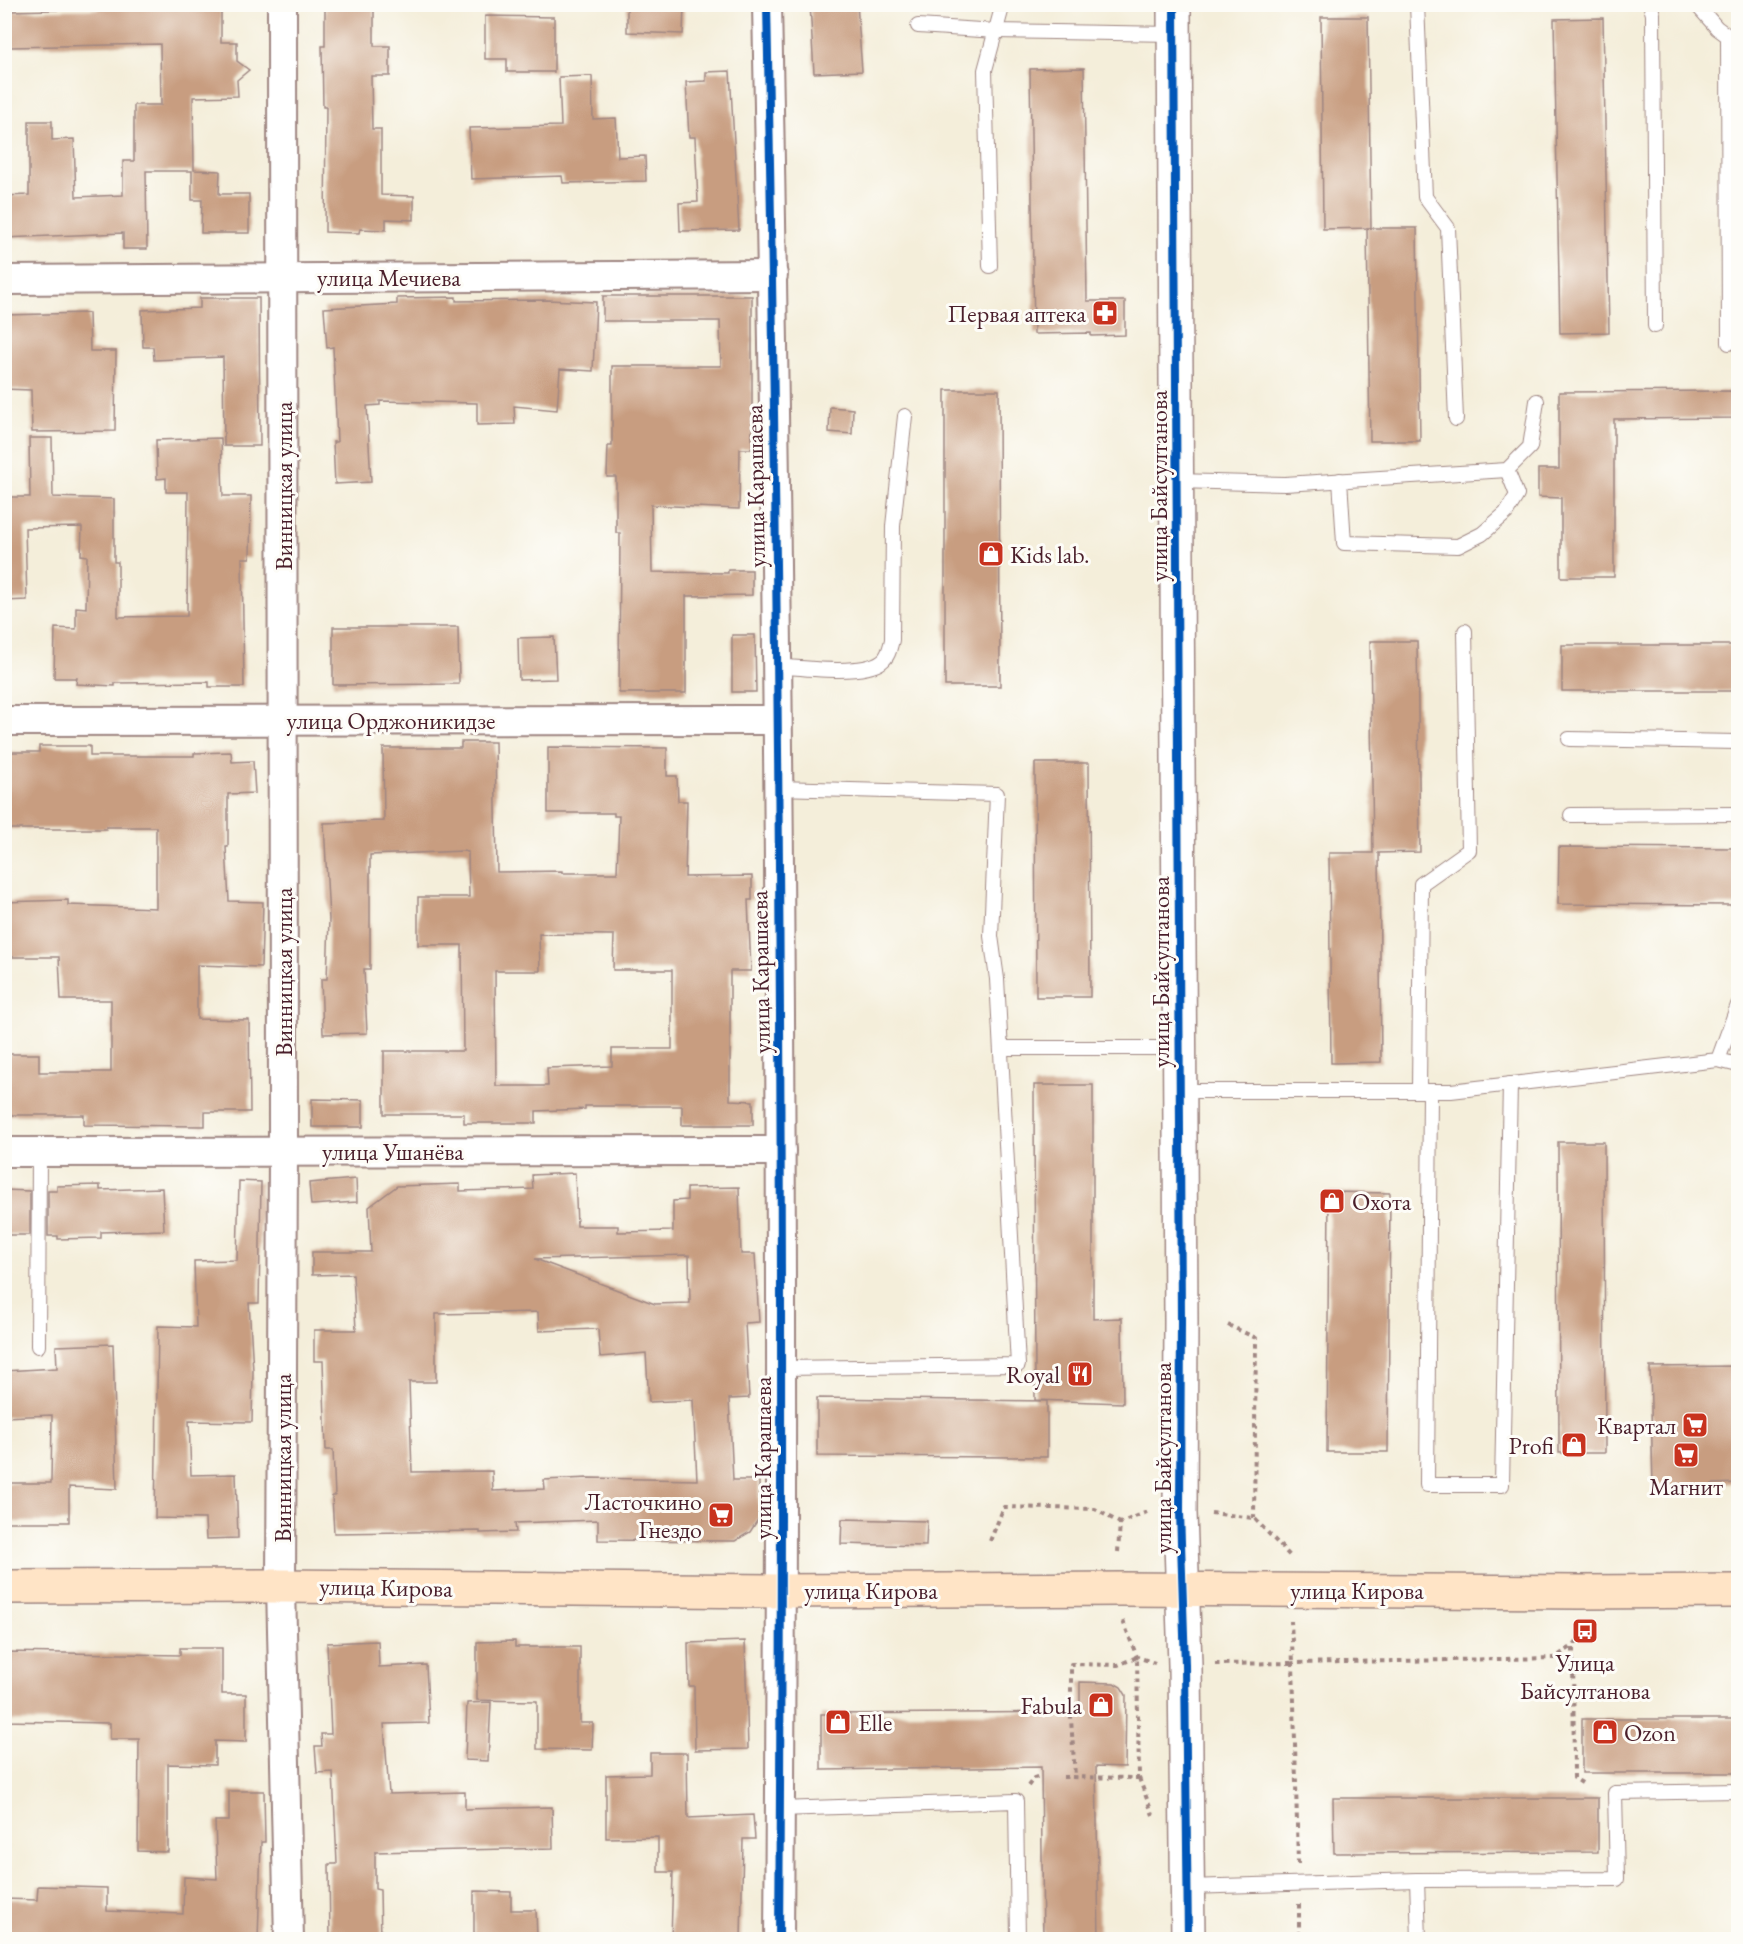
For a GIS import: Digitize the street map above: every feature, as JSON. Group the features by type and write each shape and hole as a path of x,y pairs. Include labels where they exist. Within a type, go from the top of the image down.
{"main road":[{"name":"улица Кирова","path":"4,1587 281,1586 781,1591 1183,1589 1738,1591"}],"street":[{"name":"Винницкая улица","path":"282,4 281,1586 289,1940"},
{"name":"улица Карашаева","path":"767,4 773,275 781,1151 779,1940"},
{"name":"улица Байсултанова","path":"1174,19 1182,1321 1180,1512 1188,1940"},
{"name":"улица Мечиева","path":"4,280 773,275"},
{"name":"улица Орджоникидзе","path":"4,720 777,720"},
{"name":"улица Ушанёва","path":"4,1152 781,1151"}],"lane":[{"path":"990,266 985,70 1003,4"},
{"path":"1417,4 1425,197 1448,228 1456,419"},
{"path":"1650,4 1653,14 1655,326"},
{"path":"1696,4 1717,28 1728,36 1729,343"},
{"path":"918,26 996,31 1174,19"},
{"path":"1177,481 1285,484 1508,470 1530,447 1537,401"},
{"path":"776,666 832,671 881,662 888,654 892,640 893,526 905,416"},
{"path":"1340,480 1344,543 1458,546 1482,534 1506,513 1517,495 1508,470"},
{"path":"1465,631 1469,850 1421,884 1427,1485 1503,1485 1510,1084"},
{"path":"1569,739 1738,742"},
{"path":"777,788 997,794 990,936 998,979 1018,1365 781,1368"},
{"path":"1571,815 1738,814"},
{"path":"1718,1060 1738,1005"},
{"path":"1001,1048 1180,1048"},
{"path":"1180,1091 1451,1091 1718,1060 1738,1065"},
{"path":"38,1346 39,1152"},
{"path":"1188,1887 1417,1880 1617,1879 1615,1793 1738,1791"},
{"path":"780,1809 1016,1802 1018,1940"},
{"path":"1417,1880 1419,1940"}],"path":[{"path":"1228,1325 1256,1338 1254,1518"},
{"path":"990,1540 1004,1508 1095,1509 1119,1523"},
{"path":"1119,1523 1147,1512"},
{"path":"1211,1512 1254,1518 1292,1558"},
{"path":"1118,1552 1119,1523"},
{"path":"1122,1620 1137,1658 1139,1778 1153,1815"},
{"path":"1292,1620 1299,1940"},
{"path":"1214,1665 1554,1658 1573,1646 1585,1631"},
{"path":"1573,1646 1574,1778 1582,1783"},
{"path":"1075,1776 1071,1719 1071,1664 1118,1665 1137,1658 1163,1665"},
{"path":"1063,1777 1139,1778"}],"building":[{"path":"100,4 171,6 171,4 221,4 221,42 237,42 237,61 249,70 237,80 238,96 193,97 194,170 220,171 219,194 249,194 249,233 201,233 202,200 192,200 192,171 146,171 147,249 123,249 123,233 4,238 4,196 29,195 29,121 52,121 52,140 74,139 76,197 123,195 123,161 134,161 134,105 161,105 160,44 10,47 9,11 100,9"},
{"path":"325,4 374,4 374,46 390,46 390,76 371,76 372,129 381,129 381,195 414,196 414,220 386,219 386,230 360,229 359,233 325,232 326,107 323,107 322,46 325,46"},
{"path":"627,4 684,4 683,34 627,32"},
{"path":"810,4 857,4 862,71 814,73"},
{"path":"485,16 554,17 554,72 507,72 507,59 485,59"},
{"path":"1321,17 1368,17 1371,228 1323,229"},
{"path":"1603,18 1609,332 1560,333 1554,19"},
{"path":"1084,68 1087,301 1125,301 1125,335 1034,334 1030,69"},
{"path":"730,71 739,230 680,231 679,203 698,202 695,137 689,137 686,82 706,81 706,72"},
{"path":"592,76 593,119 616,118 618,157 645,156 646,181 563,183 562,176 471,179 469,128 561,126 559,77"},
{"path":"1367,228 1417,228 1420,441 1370,441"},
{"path":"603,296 752,296 752,449 740,449 739,509 651,505 652,572 728,573 728,570 752,570 752,595 686,596 686,693 619,693 620,533 616,533 616,477 607,477 608,446 612,446 612,366 721,366 720,321 603,321"},
{"path":"456,297 456,301 596,302 593,371 560,369 557,410 514,406 515,424 477,425 477,403 380,401 380,405 367,406 371,482 335,484 333,442 337,442 333,347 327,348 324,308 397,304 397,298"},
{"path":"200,298 259,298 260,446 224,446 223,357 154,360 153,347 143,347 142,310 200,308"},
{"path":"89,313 90,351 116,351 115,431 32,432 31,390 4,389 4,315"},
{"path":"945,390 999,390 1000,686 945,686"},
{"path":"1738,391 1738,418 1614,419 1614,577 1561,577 1561,498 1538,497 1538,469 1559,469 1559,392"},
{"path":"830,407 853,409 852,434 829,432"},
{"path":"29,438 52,438 53,497 114,499 114,562 118,562 118,617 187,616 188,492 166,492 166,478 157,479 156,440 221,438 223,496 251,496 250,558 242,558 244,687 209,687 209,682 115,683 115,686 76,684 77,678 54,678 55,628 76,629 76,607 86,608 87,556 81,555 82,527 25,528 27,600 4,601 4,497 30,497"},
{"path":"333,627 458,627 459,684 333,685"},
{"path":"732,635 755,635 756,692 732,692"},
{"path":"554,637 556,679 519,680 518,638"},
{"path":"1370,641 1417,641 1420,852 1377,853 1379,853 1381,1062 1331,1063 1329,853 1373,853"},
{"path":"1562,645 1738,645 1738,691 1562,691"},
{"path":"461,742 495,742 497,872 617,873 619,816 614,816 614,813 548,813 548,747 667,748 667,776 677,776 678,801 687,801 685,877 752,876 752,900 748,900 751,971 730,971 730,1100 753,1101 753,1125 682,1125 682,1106 585,1106 585,1109 536,1111 536,1123 464,1123 464,1114 384,1114 384,1051 463,1051 462,945 418,945 418,897 469,897 468,852 370,855 370,969 364,969 367,1033 323,1034 321,979 327,979 329,919 324,823 384,821 383,748 461,748","holes":["539,934 614,935 613,970 672,970 672,1049 612,1049 612,1066 547,1068 548,1086 496,1086 495,971 540,971"]},
{"path":"39,746 90,746 90,756 194,756 194,753 231,752 232,762 253,761 255,793 228,794 228,847 226,847 229,901 263,902 261,967 197,965 197,1019 249,1020 250,1112 205,1112 205,1126 84,1125 84,1115 4,1115 4,1054 39,1054 39,1072 111,1072 111,1000 61,1000 59,957 4,957 4,902 68,900 68,905 156,908 156,827 4,829 4,752 39,752"},
{"path":"1035,763 1089,763 1090,997 1036,997"},
{"path":"1559,847 1738,848 1738,905 1558,904"},
{"path":"1034,1085 1093,1085 1093,1319 1122,1318 1123,1403 1035,1400"},
{"path":"312,1099 363,1100 363,1127 312,1127"},
{"path":"1558,1142 1604,1142 1605,1453 1559,1453"},
{"path":"575,1173 577,1226 618,1226 618,1232 673,1231 673,1201 687,1200 687,1188 739,1187 741,1254 755,1254 759,1322 745,1323 749,1398 729,1399 733,1480 759,1480 759,1518 750,1532 735,1541 598,1540 598,1520 515,1523 516,1532 334,1533 333,1450 326,1450 323,1361 314,1361 314,1330 356,1330 353,1274 312,1275 312,1252 371,1252 369,1207 397,1186 460,1184 460,1191 533,1189 532,1175","holes":["689,1255 690,1303 655,1304 535,1259","538,1312 539,1331 598,1329 600,1357 646,1353 649,1402 693,1400 697,1480 589,1478 544,1480 545,1489 493,1491 492,1471 412,1472 409,1382 436,1382 436,1314"]},
{"path":"356,1179 357,1202 311,1205 309,1183"},
{"path":"239,1181 261,1182 259,1303 249,1303 253,1371 252,1422 189,1421 191,1475 236,1474 238,1538 206,1539 205,1519 155,1518 158,1326 196,1327 194,1261 237,1260"},
{"path":"100,1185 100,1190 162,1188 164,1230 101,1232 101,1238 58,1239 58,1236 48,1236 48,1191 57,1191 57,1186"},
{"path":"4,1190 30,1191 30,1235 4,1235"},
{"path":"1329,1192 1390,1193 1388,1452 1327,1452"},
{"path":"113,1344 117,1489 69,1487 69,1522 4,1522 4,1483 51,1483 52,1415 4,1417 4,1371 57,1368 56,1346"},
{"name":"Квартал","path":"1738,1366 1738,1483 1712,1484 1712,1492 1684,1493 1684,1485 1653,1486 1650,1367"},
{"path":"817,1398 1047,1401 1047,1457 817,1456"},
{"path":"842,1519 927,1521 926,1546 841,1544"},
{"path":"378,1641 379,1667 426,1665 429,1723 384,1724 389,1794 465,1792 465,1809 552,1807 553,1848 375,1852 375,1889 380,1890 381,1940 330,1940 329,1864 337,1864 333,1772 317,1773 315,1746 322,1746 321,1734 331,1734 327,1643"},
{"path":"515,1641 515,1647 580,1647 580,1723 593,1723 592,1750 537,1749 537,1701 477,1700 477,1642"},
{"path":"745,1641 748,1749 695,1750 694,1686 689,1686 688,1643"},
{"path":"180,1648 222,1648 222,1694 246,1694 246,1742 215,1741 215,1765 168,1764 168,1852 138,1851 139,1739 110,1739 110,1723 4,1721 4,1652 180,1655"},
{"path":"1080,1682 1114,1683 1121,1687 1126,1695 1125,1767 1096,1766 1099,1940 1043,1940 1041,1767 821,1770 821,1714 1080,1712"},
{"path":"491,1702 488,1761 465,1760 467,1703"},
{"path":"1582,1719 1738,1719 1738,1773 1582,1773"},
{"path":"650,1753 687,1753 688,1818 753,1815 755,1839 743,1839 741,1940 671,1940 673,1872 658,1872 658,1837 606,1838 606,1775 650,1774"},
{"path":"229,1791 264,1791 265,1842 261,1842 258,1940 4,1940 4,1899 37,1900 38,1886 107,1888 107,1911 183,1914 184,1877 217,1879 215,1821 229,1821"},
{"path":"1333,1798 1598,1798 1598,1852 1334,1853"},
{"path":"474,1891 511,1892 511,1910 536,1910 537,1940 474,1940"}],"cycle path":[{"path":"767,4 780,972 779,1940"},
{"path":"1174,4 1180,1512 1185,1665 1188,1940"}],"place":[{"name":"Первая аптека","path":"1105,313"},
{"name":"Kids lab.","path":"991,554"},
{"name":"Охота","path":"1332,1201"},
{"name":"Royal","path":"1080,1374"},
{"name":"Квартал","path":"1695,1425"},
{"name":"Profi","path":"1574,1445"},
{"name":"Магнит","path":"1686,1455"},
{"name":"Ласточкино Гнездо","path":"721,1515"},
{"name":"Улица Байсултанова","path":"1585,1631"},
{"name":"Fabula","path":"1101,1705"},
{"name":"Elle","path":"838,1722"},
{"name":"Ozon","path":"1605,1732"}]}
